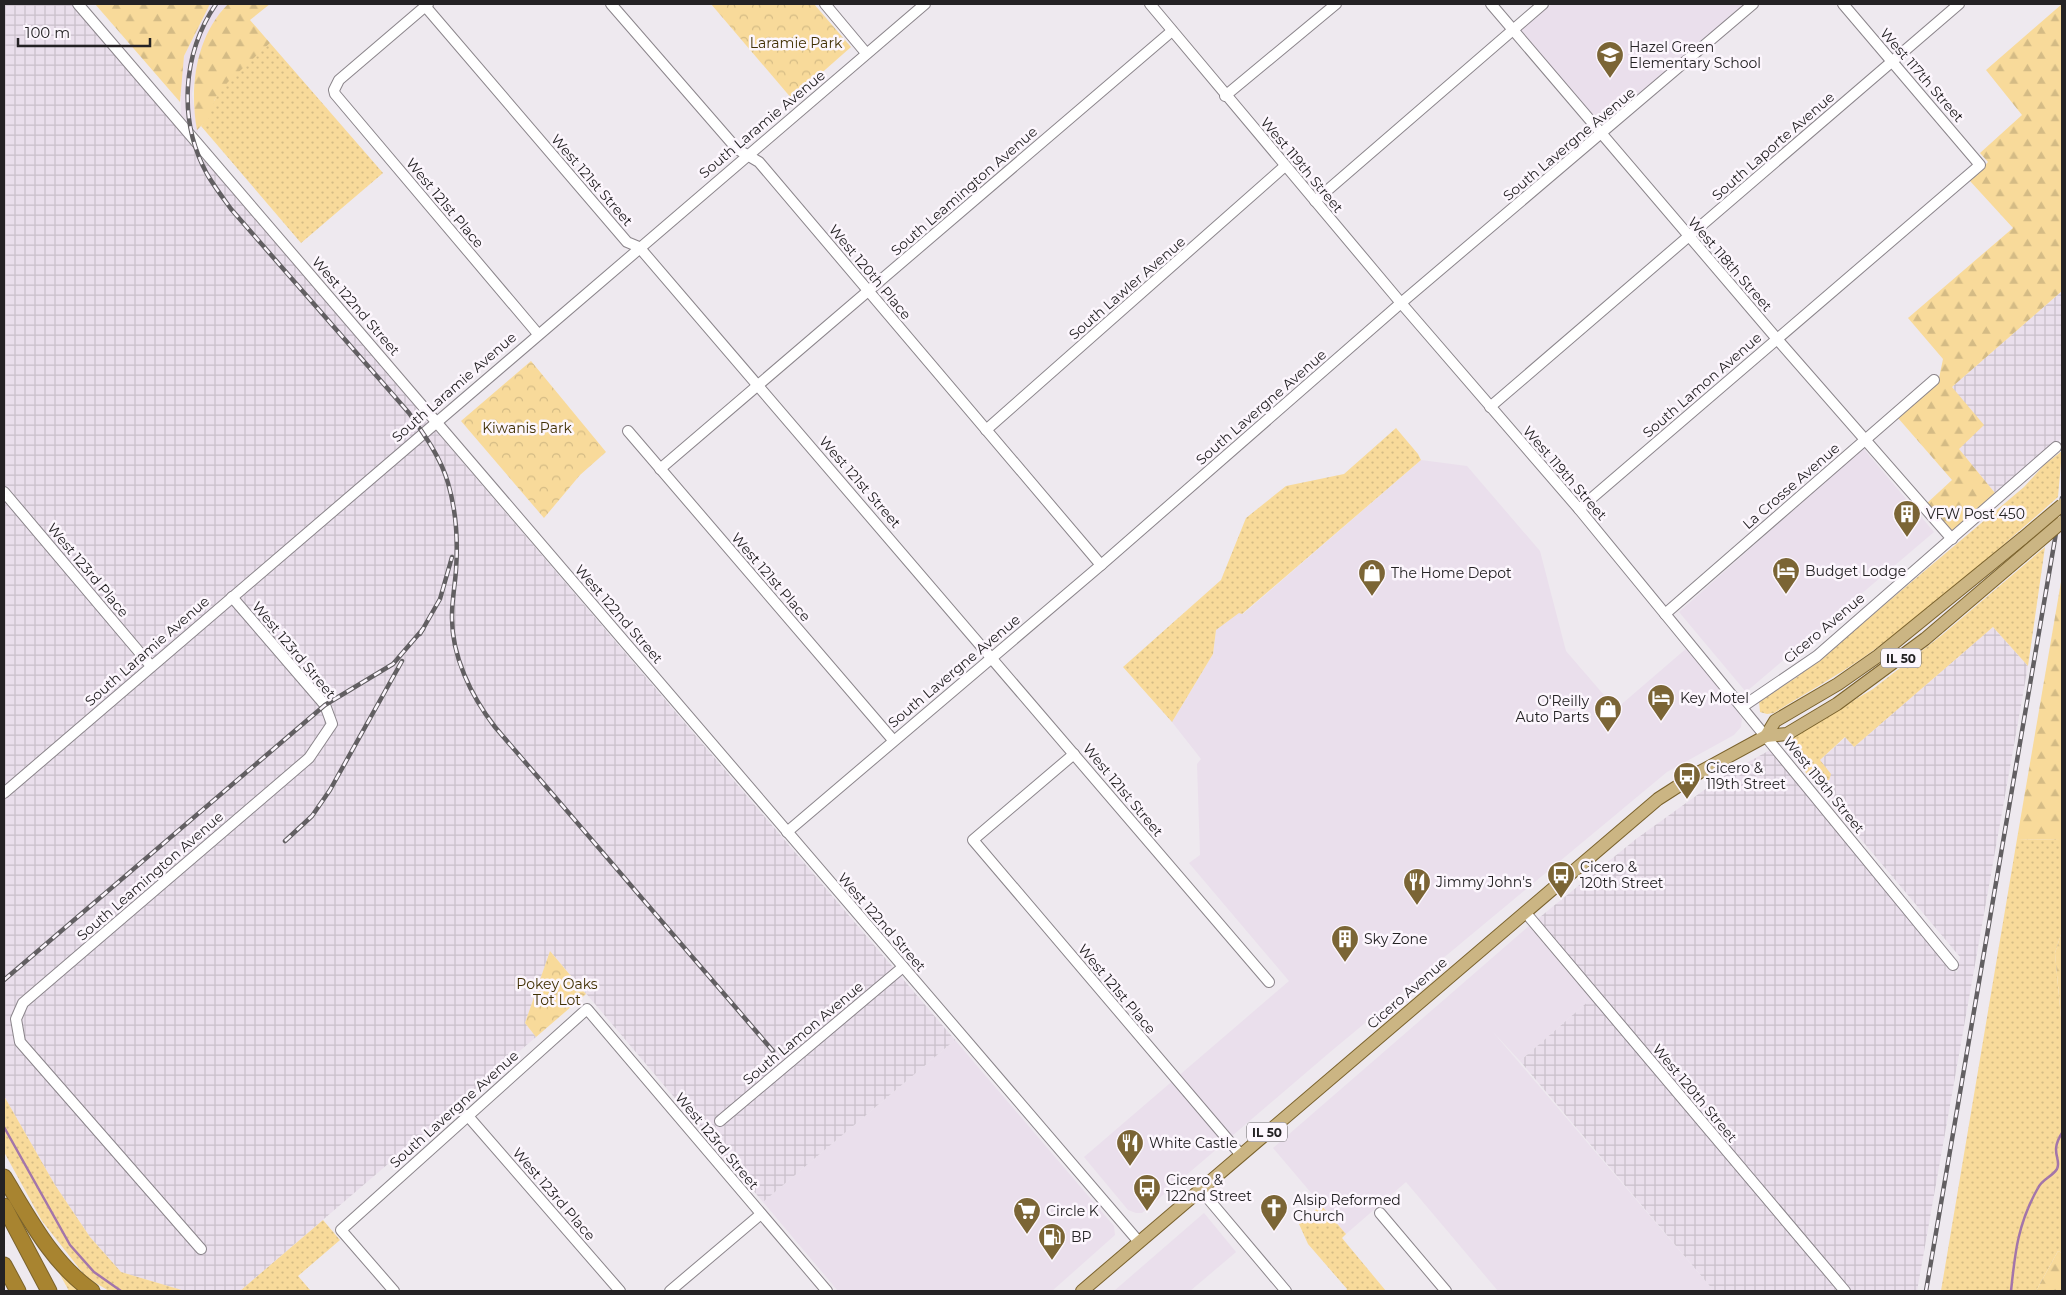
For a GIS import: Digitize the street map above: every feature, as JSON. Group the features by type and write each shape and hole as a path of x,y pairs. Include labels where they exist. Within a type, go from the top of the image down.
{"highway":[{"path":"4,1177 54,1255 80,1283 92,1291"},
{"path":"4,1206 49,1291"},
{"path":"4,1265 18,1291"}],"main road":[{"name":"Cicero Avenue","path":"1766,736 1775,721 1838,684 1878,656 2062,505"},
{"name":"Cicero Avenue","path":"1082,1291 1658,800 1700,772 1766,736 1787,734 1837,704 1925,639 2062,522"}],"street":[{"name":"West 122nd Street","path":"78,4 1139,1242"},
{"name":"West 120th Place","path":"611,4 737,149 759,162 1101,565"},
{"path":"825,4 866,54"},
{"name":"South Laramie Avenue","path":"4,793 924,4"},
{"name":"West 119th Street","path":"1150,4 1225,96 1579,509 1953,966"},
{"path":"1225,96 1336,4"},
{"name":"West 118th Street","path":"1491,4 1689,237 1952,539"},
{"path":"1315,201 1542,4"},
{"name":"South Lavergne Avenue","path":"787,832 1101,565 1401,303 1602,135 1753,4"},
{"name":"West 117th Street","path":"1842,4 1980,165"},
{"name":"South Laporte Avenue","path":"1490,407 1960,4"},
{"name":"West 121st Place","path":"427,5 339,80 334,90 337,98 538,334"},
{"name":"West 121st Street","path":"427,5 627,242 639,247 758,384 1269,982"},
{"name":"South Leamington Avenue","path":"660,469 1172,31"},
{"name":"South Lamon Avenue","path":"1579,509 1980,165"},
{"name":"South Lawler Avenue","path":"986,430 1285,166"},
{"name":"La Crosse Avenue","path":"1665,614 1934,380"},
{"name":"West 121st Place","path":"628,431 893,740"},
{"name":"Cicero Avenue","path":"1742,707 1817,656 2056,447"},
{"name":"West 123rd Place","path":"4,492 151,666"},
{"name":"West 123rd Street","path":"232,597 325,705 332,724"},
{"name":"South Leamington Avenue","path":"201,1249 20,1042 16,1019 23,1003 308,758 332,724"},
{"name":"West 121st Place","path":"1074,754 973,840 1241,1155"},
{"name":"West 120th Street","path":"1525,912 1845,1291"},
{"name":"South Lamon Avenue","path":"720,1121 903,967"},
{"name":"South Lavergne Avenue","path":"394,1291 341,1230 587,1009"},
{"name":"West 123rd Street","path":"587,1009 827,1291"},
{"name":"West 123rd Place","path":"467,1115 620,1291"},
{"path":"1200,1190 1286,1291"},
{"path":"1380,1212 1446,1291"},
{"path":"670,1291 761,1214"}],"shaded area":[{"path":"4,4 72,4 955,1040 763,1202 550,951 525,1023 536,1037 240,1291 185,1291 121,1272 90,1237 55,1185 4,1096"},
{"path":"210,4 228,4 222,10 203,47 196,71 192,94 198,133 181,115 181,77 184,56"},
{"name":"Hazel Green Elementary School","path":"1552,4 1745,4 1603,127 1520,31"},
{"path":"2062,291 2062,438 1995,493 1959,449 1952,387"},
{"path":"1863,448 1934,532 1746,692 1679,612"},
{"path":"1421,460 1467,466 1540,551 1566,651 1616,709 1688,647 1738,712 1742,719 1741,727 1734,735 1667,772 1329,1053 1142,1213 1128,1210 1084,1157 1289,981 1189,863 1200,855 1197,764 1201,759 1172,722 1213,654 1216,630 1239,612 1243,614"},
{"path":"1993,627 2028,666 1917,1291 1714,1291 1520,1061 1591,999 1529,926 1636,839 1725,775 1770,750 1957,973 1960,957 1817,787 1824,786 1820,760 1846,737 1854,747"},
{"path":"1529,926 1591,999 1520,1061 1493,1032 1714,1291 1498,1291 1406,1182 1346,1234 1273,1148"},
{"path":"955,1040 1114,1226 1115,1235 1052,1291 838,1291 763,1202"},
{"path":"1204,1213 1236,1252 1190,1291 1114,1291"}],"green space":[{"path":"95,4 210,4 184,56 180,102"},
{"path":"228,4 270,4 250,20 270,43 228,82 215,99 209,118 197,130 194,97 198,63 209,31 217,17"},
{"name":"Laramie Park","path":"711,4 814,4 851,47 792,99"},
{"path":"2062,4 2062,291 1952,387 1984,425 1959,449 1995,493 1951,533 1926,504 1952,480 1898,418 1938,383 1943,359 1908,318 2013,228 1970,181 1988,162 1980,153 2022,115 1986,70"},
{"path":"270,43 383,173 301,243 201,126 226,83"},
{"name":"Kiwanis Park","path":"531,361 606,452 580,475 544,518 461,421"},
{"path":"1396,428 1421,460 1242,614 1239,613 1216,630 1213,654 1172,722 1123,667 1221,580 1246,518 1286,486 1344,474"},
{"path":"2062,451 2058,497 1987,559 1890,639 1842,672 1774,713 1760,712 1759,701 1797,677 1838,644 2024,487 2044,465"},
{"path":"2045,547 2028,666 1993,627 1854,747 1845,737 1820,760 1831,774 1827,784 1817,787 1786,747 1787,740 1873,689 1942,635"},
{"path":"2062,576 2062,833 2060,840 2017,839"},
{"path":"2062,833 2062,931 2055,953 2062,1029 2062,1253 2058,1251 2036,1291 1941,1291 2017,839 2059,840"},
{"path":"2062,931 2062,1029 2055,953"},
{"name":"Pokey Oaks Tot Lot","path":"550,951 586,994 536,1037 525,1023"},
{"path":"4,1096 55,1185 90,1237 121,1272 185,1291 109,1291 86,1277 42,1221 4,1152"},
{"path":"1321,1205 1346,1234 1342,1238 1386,1291 1346,1291 1347,1289 1308,1244 1299,1224"},
{"path":"323,1220 340,1240 298,1276 311,1291 240,1291"},
{"path":"2058,1251 2062,1253 2062,1291 2036,1291"},
{"path":"62,1270 83,1291 69,1291 58,1271"}],"waterway":[{"path":"4,1127 70,1245 94,1272 121,1291"},
{"path":"2011,1291 2018,1238 2026,1213 2040,1185 2057,1169 2056,1146 2062,1133"}],"railway":[{"path":"216,4 196,44 188,88 191,132 198,154 207,174 231,209 409,413 437,455 448,483 456,526 457,559 452,609 455,645 464,674 478,702 495,727 773,1051"},
{"path":"1926,1291 2062,498"},
{"path":"420,634 440,599 452,557"},
{"path":"4,980 325,705 393,664 423,629"},
{"path":"285,841 312,816 330,790 402,661"}],"place":[{"name":"Hazel Green Elementary School","path":"1610,79"},
{"name":"VFW Post 450","path":"1907,538"},
{"name":"Budget Lodge","path":"1786,595"},
{"name":"The Home Depot","path":"1372,597"},
{"name":"Key Motel","path":"1661,722"},
{"name":"O'Reilly Auto Parts","path":"1608,733"},
{"name":"Cicero & 119th Street","path":"1687,800"},
{"name":"Cicero & 120th Street","path":"1561,899"},
{"name":"Jimmy John's","path":"1417,906"},
{"name":"Sky Zone","path":"1345,963"},
{"name":"White Castle","path":"1130,1167"},
{"name":"Cicero & 122nd Street","path":"1147,1212"},
{"name":"Alsip Reformed Church","path":"1274,1232"},
{"name":"Circle K","path":"1027,1235"},
{"name":"BP","path":"1052,1261"}]}
